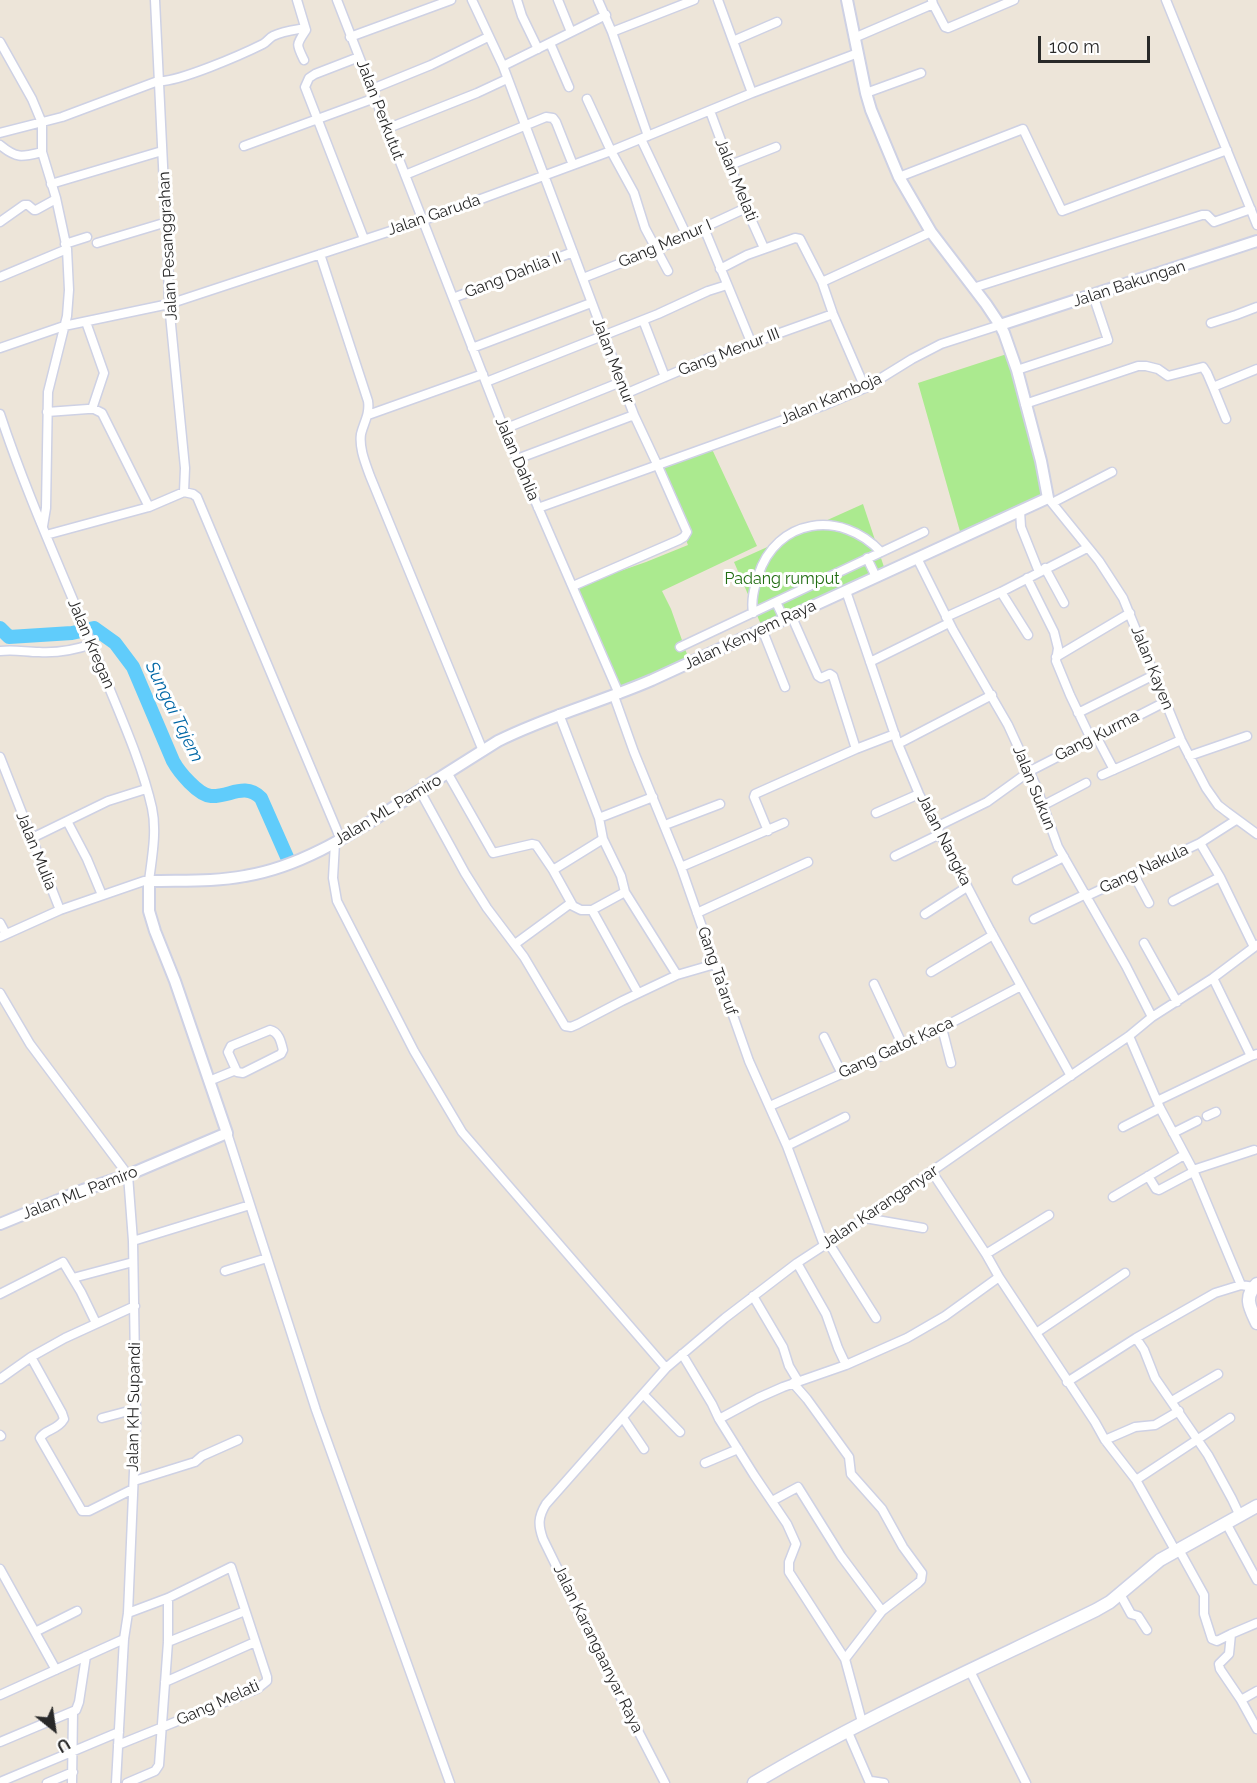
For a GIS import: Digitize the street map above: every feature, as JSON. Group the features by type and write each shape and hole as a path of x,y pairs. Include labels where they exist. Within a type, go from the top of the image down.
{"main road":[{"path":"1251,1285 1249,1297 1257,1323"},
{"path":"756,1783 802,1754 862,1722 1096,1610 1177,1549 1257,1506"}],"street":[{"name":"Jalan Pesanggrahan","path":"155,0 169,304 185,468 184,492"},
{"path":"297,0 306,30 298,41 298,48 304,60"},
{"name":"Jalan Perkutut","path":"337,0 423,220"},
{"path":"350,37 451,0"},
{"name":"Jalan Menur","path":"472,0 503,66 625,394 686,528 686,534 679,540 573,586"},
{"path":"517,0 538,49"},
{"path":"558,0 571,32"},
{"path":"598,0 612,32 644,138 687,236"},
{"path":"718,0 752,93"},
{"path":"847,0 866,93 899,177 931,232 1000,325 1017,370 1050,500 1112,472"},
{"path":"854,38 932,2 945,27 948,28 1014,0"},
{"path":"1166,0 1257,225"},
{"path":"612,32 690,1"},
{"path":"503,66 606,15"},
{"path":"733,41 777,22"},
{"path":"0,133 42,123 88,108 158,81 181,77 251,50 277,35 305,28"},
{"path":"244,146 316,119 488,37"},
{"path":"0,42 32,99 42,123 42,152 56,199 66,247 69,290 67,316 51,375 47,412 44,531 149,507 184,492 197,498 338,842 333,878 337,901 414,1051 462,1132 666,1368"},
{"path":"550,43 569,87"},
{"name":"Jalan Garuda","path":"0,348 64,326 169,304 423,220 611,151 752,93 858,53"},
{"path":"359,57 320,71 309,78 305,90 363,239"},
{"path":"866,93 921,73"},
{"path":"386,129 507,79"},
{"path":"587,99 634,193 645,228 668,271"},
{"name":"Jalan Melati","path":"710,111 729,165 764,248"},
{"path":"405,175 546,117 553,118 573,165"},
{"path":"899,177 1023,129 1062,211 1227,150"},
{"path":"0,146 15,156 21,157 42,152"},
{"path":"729,165 776,147"},
{"path":"51,184 162,151"},
{"path":"0,222 24,205 34,210 56,199"},
{"name":"Gang Menur I","path":"583,278 657,249 747,208"},
{"path":"973,288 1202,215 1207,215 1214,222 1251,209"},
{"name":"Jalan Dahlia","path":"423,220 504,429 573,586 616,695"},
{"path":"97,243 167,222"},
{"path":"704,228 751,342"},
{"path":"822,282 931,232"},
{"path":"0,277 87,237"},
{"path":"720,269 764,248 795,238 800,239 822,282 864,388"},
{"name":"Jalan Bakungan","path":"1000,325 1257,241"},
{"name":"Gang Dahlia II","path":"453,298 573,252"},
{"path":"320,254 368,401 368,415 361,444 369,476 483,751"},
{"path":"368,415 484,378 603,336 702,293 727,285"},
{"path":"1017,370 1108,340 1093,295"},
{"path":"472,348 591,303"},
{"path":"1211,323 1257,307"},
{"name":"Gang Menur III","path":"625,394 751,342 833,314"},
{"path":"643,320 666,377"},
{"path":"86,322 104,373 92,409"},
{"name":"Jalan Kamboja","path":"538,508 783,421 864,388 941,344 1000,325"},
{"path":"1025,404 1138,366 1158,369 1168,376 1203,367 1226,419"},
{"path":"1213,387 1257,369"},
{"path":"504,429 621,382"},
{"path":"47,412 92,409 104,415 149,507"},
{"name":"Jalan Kregan","path":"0,414 44,531 136,756 152,810 153,832 149,881"},
{"path":"517,459 634,415"},
{"name":"Jalan Kenyem Raya","path":"616,695 1020,511 1050,500"},
{"name":"Jalan Kayen","path":"1050,500 1109,575 1130,613 1181,740 1213,798 1236,820 1257,834"},
{"path":"1020,511 1021,527 1042,570 1064,603"},
{"path":"753,613 753,593 761,566 780,540 799,529 814,525 844,528 866,537 881,552"},
{"path":"680,647 924,532"},
{"path":"870,662 1042,570 1088,548"},
{"path":"867,558 876,577"},
{"name":"Jalan Sukun","path":"917,558 947,620 992,695 1030,771 1054,838 1152,1017"},
{"path":"1027,578 1057,639 1056,657 1078,713 1114,770"},
{"name":"Jalan Nangka","path":"846,591 898,744 920,794 967,887 1071,1076"},
{"path":"1000,592 1029,635"},
{"path":"776,602 788,617 818,676 821,678 830,674 833,676 856,749"},
{"path":"1056,657 1130,613"},
{"path":"762,629 785,687"},
{"path":"0,651 59,652 71,651 92,644"},
{"path":"1078,713 1154,675"},
{"name":"Jalan ML Pamiro","path":"149,881 210,880 245,876 290,863 338,842 519,730 616,695"},
{"name":"Gang Ta'aruf","path":"616,695 634,752 681,867 749,1061 787,1146 826,1243 876,1318"},
{"path":"898,744 992,695"},
{"name":"Gang Kurma","path":"895,856 987,802 1030,771 1165,702"},
{"path":"559,714 599,818 603,839 621,876 625,892 677,975"},
{"path":"768,831 754,797 755,794 856,749 895,735"},
{"path":"1189,756 1247,736"},
{"path":"1102,775 1181,740"},
{"name":"Jalan Mulia","path":"0,757 2,774 32,838 60,910"},
{"path":"448,774 493,853 536,845 571,903 581,910 592,910 625,892"},
{"path":"1044,805 1086,783"},
{"path":"32,838 108,801 146,789"},
{"path":"420,791 465,873 525,957 566,1026 578,1024 677,975 715,964"},
{"path":"876,813 920,794"},
{"path":"599,818 653,797"},
{"path":"665,825 720,804"},
{"name":"Gang Nakula","path":"1034,919 1200,843 1236,820"},
{"path":"67,821 87,859 102,895"},
{"path":"681,867 784,823"},
{"path":"553,870 603,839"},
{"name":"Gang Nakula","path":"1200,843 1255,946"},
{"path":"1017,880 1064,857"},
{"path":"697,914 808,862"},
{"path":"1134,875 1149,903"},
{"path":"1173,901 1220,877"},
{"path":"0,923 3,935 60,910 149,881 148,902 155,932 175,981 227,1133 316,1410 450,1783"},
{"path":"925,914 967,887"},
{"path":"515,945 571,903"},
{"path":"592,910 638,993"},
{"path":"931,972 993,935"},
{"path":"1144,943 1177,1002"},
{"name":"Jalan Karanganyar","path":"540,1512 666,1368 753,1296 797,1263 1129,1036 1152,1017 1213,978 1255,946"},
{"path":"1123,1127 1159,1104 1254,1055 1213,978"},
{"path":"874,984 903,1046"},
{"name":"Gang Gatot Kaca","path":"770,1106 942,1028 1021,986"},
{"path":"0,993 30,1044 128,1175"},
{"path":"942,1028 951,1063"},
{"path":"270,1030 276,1033 283,1050 280,1056 243,1072 239,1073 236,1070 228,1052 231,1046 270,1030"},
{"path":"1067,1382 1136,1338 1215,1293 1251,1285 1173,1133 1129,1036"},
{"path":"825,1037 842,1074"},
{"path":"208,1081 236,1070"},
{"path":"1207,1116 1216,1112"},
{"path":"787,1146 845,1117"},
{"path":"1173,1133 1197,1121"},
{"name":"Jalan ML Pamiro","path":"0,1224 83,1190 128,1175 227,1133"},
{"path":"1148,1176 1155,1189 1159,1190 1193,1171 1254,1150"},
{"path":"1113,1197 1184,1155"},
{"path":"932,1172 1105,1440 1136,1480 1204,1595 1204,1614 1212,1640 1217,1641 1257,1623"},
{"name":"Jalan KH Supandi","path":"124,1639 128,1613 136,1453 134,1262 128,1175"},
{"path":"133,1241 250,1205"},
{"path":"986,1254 1049,1215"},
{"path":"865,1218 923,1228"},
{"path":"225,1272 267,1258"},
{"path":"0,1294 61,1262 66,1264 96,1323"},
{"path":"73,1278 134,1262"},
{"path":"797,1263 826,1314 846,1365"},
{"path":"1036,1333 1125,1273"},
{"path":"719,1419 758,1398 795,1382 846,1365 926,1327 999,1277"},
{"path":"753,1296 783,1347 795,1382 849,1457 851,1474 882,1509 903,1547 922,1573 918,1583 882,1611 845,1659"},
{"path":"0,1379 65,1338 135,1305"},
{"path":"1136,1338 1144,1350 1155,1378 1197,1438 1240,1516"},
{"path":"682,1354 719,1419 787,1524 796,1544 789,1562 789,1572 845,1659 862,1722"},
{"path":"31,1358 64,1419 58,1427 42,1434 40,1438 82,1510 86,1512 133,1485 195,1462 202,1456 238,1440"},
{"path":"1172,1401 1218,1374"},
{"path":"644,1395 680,1432"},
{"path":"102,1418 136,1409"},
{"path":"1105,1440 1135,1426 1155,1425 1179,1411"},
{"path":"623,1418 644,1449"},
{"path":"1136,1480 1230,1418"},
{"path":"705,1463 738,1449"},
{"path":"772,1501 798,1487 841,1556 882,1611"},
{"name":"Jalan Karangaanyar Raya","path":"540,1512 539,1527 543,1539 665,1783"},
{"path":"1226,1523 1257,1580"},
{"name":"Gang Melati","path":"118,1745 250,1692 267,1681 267,1674 231,1567 168,1598 128,1613"},
{"path":"0,1569 56,1670"},
{"path":"1120,1594 1131,1614 1138,1616 1147,1630"},
{"path":"127,1783 157,1770 159,1765 168,1642 168,1598"},
{"path":"35,1632 77,1611"},
{"path":"168,1642 245,1611"},
{"path":"1231,1634 1229,1654 1219,1665 1257,1729"},
{"path":"0,1695 124,1639 116,1783"},
{"path":"165,1682 255,1642"},
{"path":"0,1742 78,1708 86,1656"},
{"path":"970,1671 1026,1783"},
{"path":"1241,1700 1257,1691"},
{"path":"72,1783 73,1712"},
{"path":"847,1730 871,1782 884,1783"},
{"path":"0,1782 118,1732"},
{"path":"48,1783 73,1772"}],"green space":[{"path":"1013,352 1053,494 961,535 918,383"},
{"path":"711,447 757,546 662,591 671,609 689,660 616,694 577,586 688,545 655,465"},
{"name":"Padang rumput","path":"863,504 885,570 762,627 734,562"}],"waterway":[{"name":"Sungai Tajem","path":"0,628 9,637 72,633 94,628 115,643 133,667 173,761 180,771 189,782 206,795 218,796 243,791 255,793 261,798 287,857"}]}
